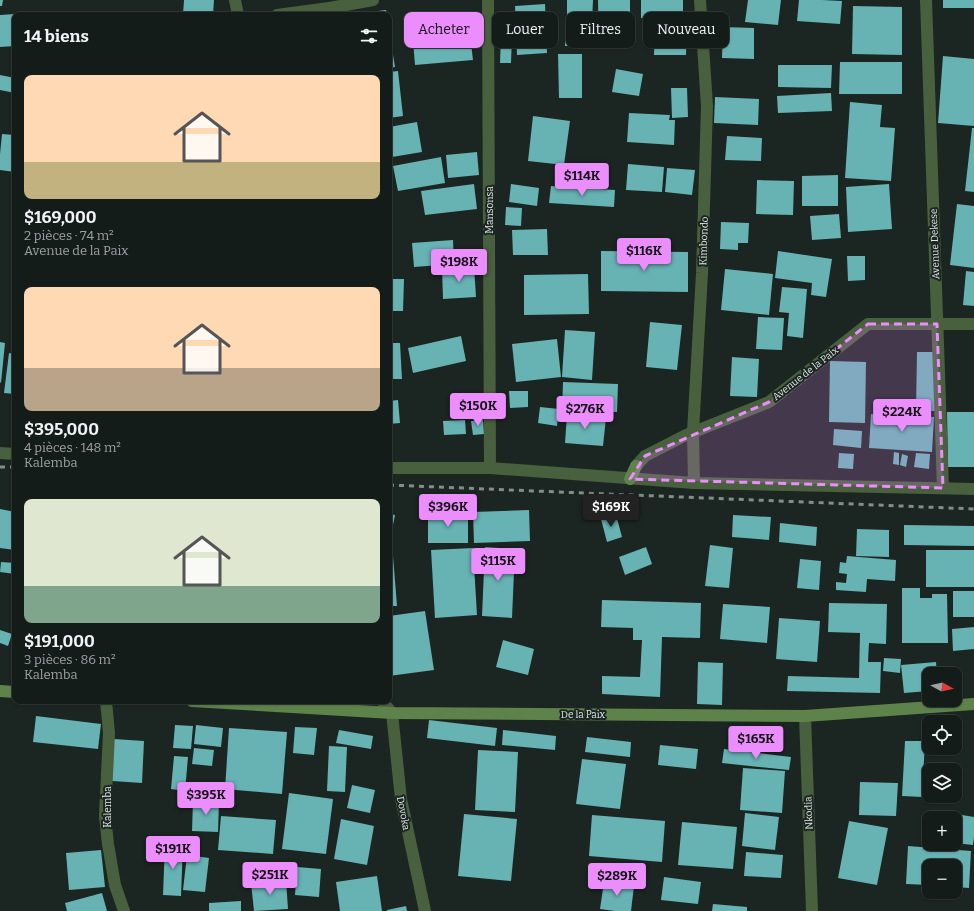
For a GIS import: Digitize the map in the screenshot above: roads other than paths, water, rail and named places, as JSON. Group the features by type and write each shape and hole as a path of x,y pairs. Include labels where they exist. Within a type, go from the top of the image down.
{"street":[{"path":"235,0 237,12"},
{"path":"291,12 328,4 373,0"},
{"name":"Mansonsa","path":"488,0 490,468"},
{"name":"Kimbondo","path":"694,483 693,432 702,273 707,106 700,0"},
{"name":"Avenue Dekese","path":"926,0 943,488"},
{"name":"Avenue de la Paix","path":"630,478 636,466 645,456 693,432 769,402 868,324 974,324"},
{"path":"0,453 12,454"},
{"path":"392,468 490,468 694,483 974,489"},
{"path":"0,691 12,692"},
{"name":"Kalemba","path":"106,704 109,733 105,816 115,885 124,911"},
{"name":"De la Paix","path":"242,704 392,713 805,716 974,704"},
{"path":"384,704 392,713"},
{"name":"Dovoka","path":"392,713 401,799 426,911"},
{"name":"Nkodia","path":"805,716 812,911"}],"railway":[{"path":"0,467 12,467"},
{"path":"392,485 974,509"}]}
